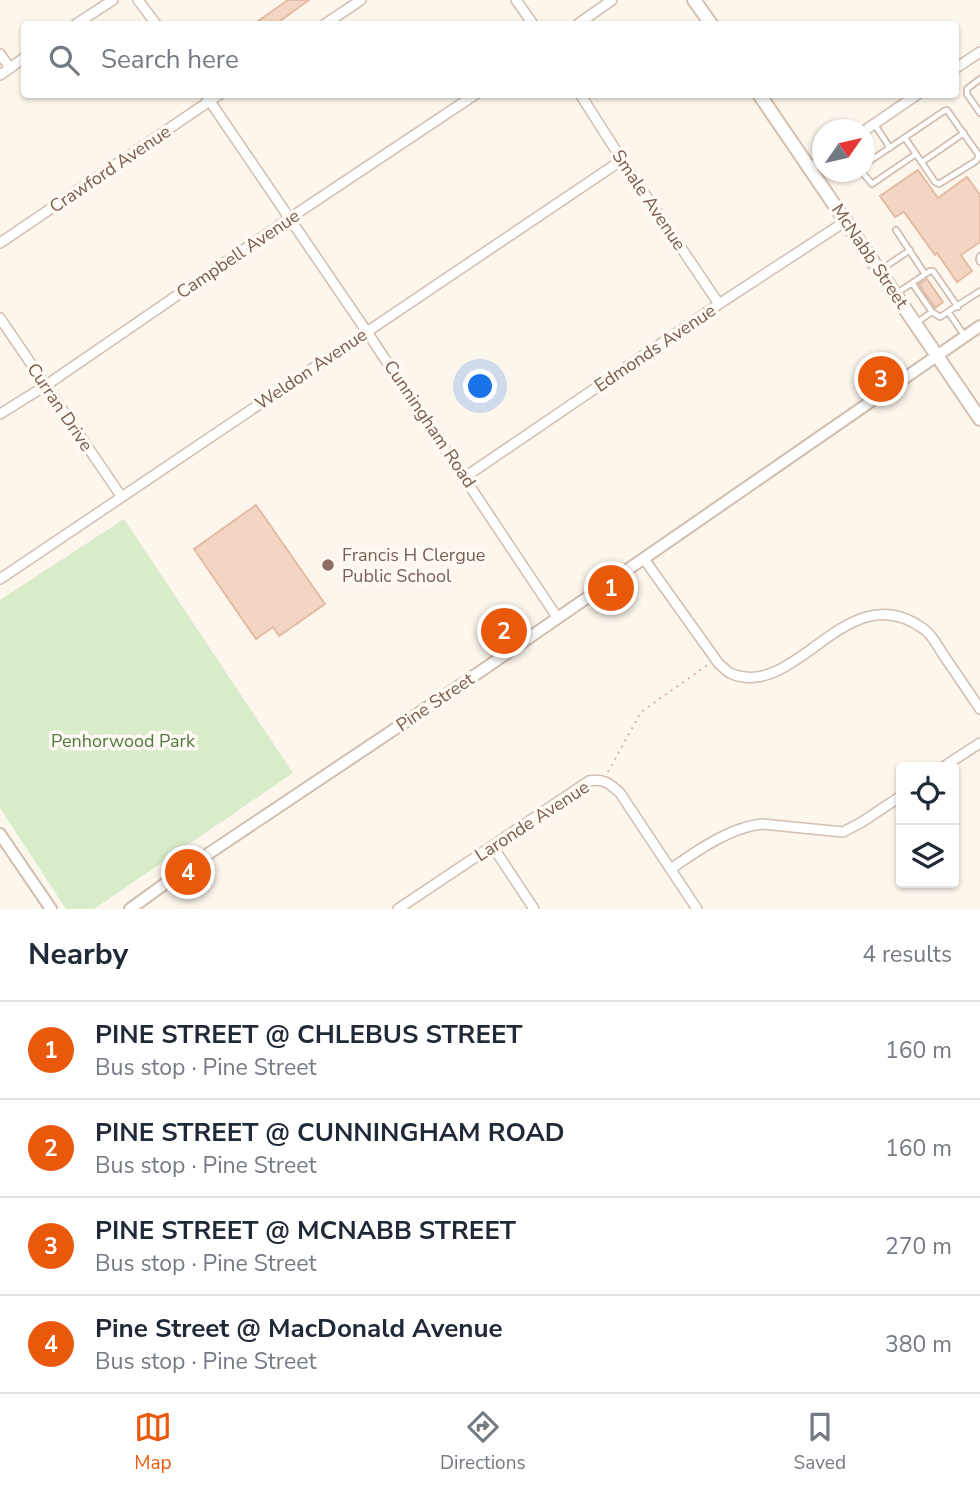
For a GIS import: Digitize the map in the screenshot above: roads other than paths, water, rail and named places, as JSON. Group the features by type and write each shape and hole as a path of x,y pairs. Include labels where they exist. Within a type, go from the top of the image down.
{"main road":[{"path":"694,0 709,21"},
{"name":"McNabb Street","path":"762,98 980,419"}],"street":[{"path":"81,21 113,0"},
{"path":"138,0 154,21"},
{"path":"330,21 361,0"},
{"path":"516,0 531,21"},
{"path":"582,21 612,0"},
{"path":"959,66 980,52"},
{"path":"0,54 10,68"},
{"path":"0,75 21,60"},
{"name":"Cunningham Road","path":"207,98 367,331 557,617"},
{"name":"Crawford Avenue","path":"0,243 207,98"},
{"name":"Campbell Avenue","path":"0,414 470,98"},
{"name":"Smale Avenue","path":"583,98 719,304"},
{"path":"875,123 912,98"},
{"name":"Weldon Avenue","path":"0,579 622,160"},
{"name":"Edmonds Avenue","path":"465,477 846,221"},
{"name":"Curran Drive","path":"0,318 121,496"},
{"name":"Pine Street","path":"130,909 468,680 980,326"},
{"path":"644,559 716,660 731,674 763,676 788,665 846,625 873,614 897,616 928,632 980,709"},
{"path":"951,762 980,743"},
{"name":"Laronde Avenue","path":"398,909 589,781 604,780 620,793 697,909"},
{"path":"671,869 696,851 750,825 843,832 896,799"},
{"path":"0,834 51,909"},
{"path":"493,847 534,909"}],"lane":[{"path":"980,79 967,89 967,94 980,113"},
{"path":"875,158 947,110 978,153 978,158 939,184 905,138"},
{"path":"875,126 890,148"},
{"path":"922,162 964,133"},
{"path":"875,182 916,154"},
{"path":"897,230 925,274"},
{"path":"880,270 910,250"},
{"path":"980,256 980,262"},
{"path":"895,294 933,271 958,307"},
{"path":"912,283 932,312 940,317 980,291"},
{"path":"915,324 932,312"},
{"path":"949,313 965,337"}],"place":[{"name":"PINE STREET @ MCNABB STREET","path":"881,379"},
{"name":"Francis H Clergue Public School","path":"328,565"},
{"name":"PINE STREET @ CHLEBUS STREET","path":"611,588"},
{"name":"PINE STREET @ CUNNINGHAM ROAD","path":"504,631"},
{"name":"Pine Street @ MacDonald Avenue","path":"188,872"}],"park label":[{"name":"Penhorwood Park","path":"123,741"}]}
